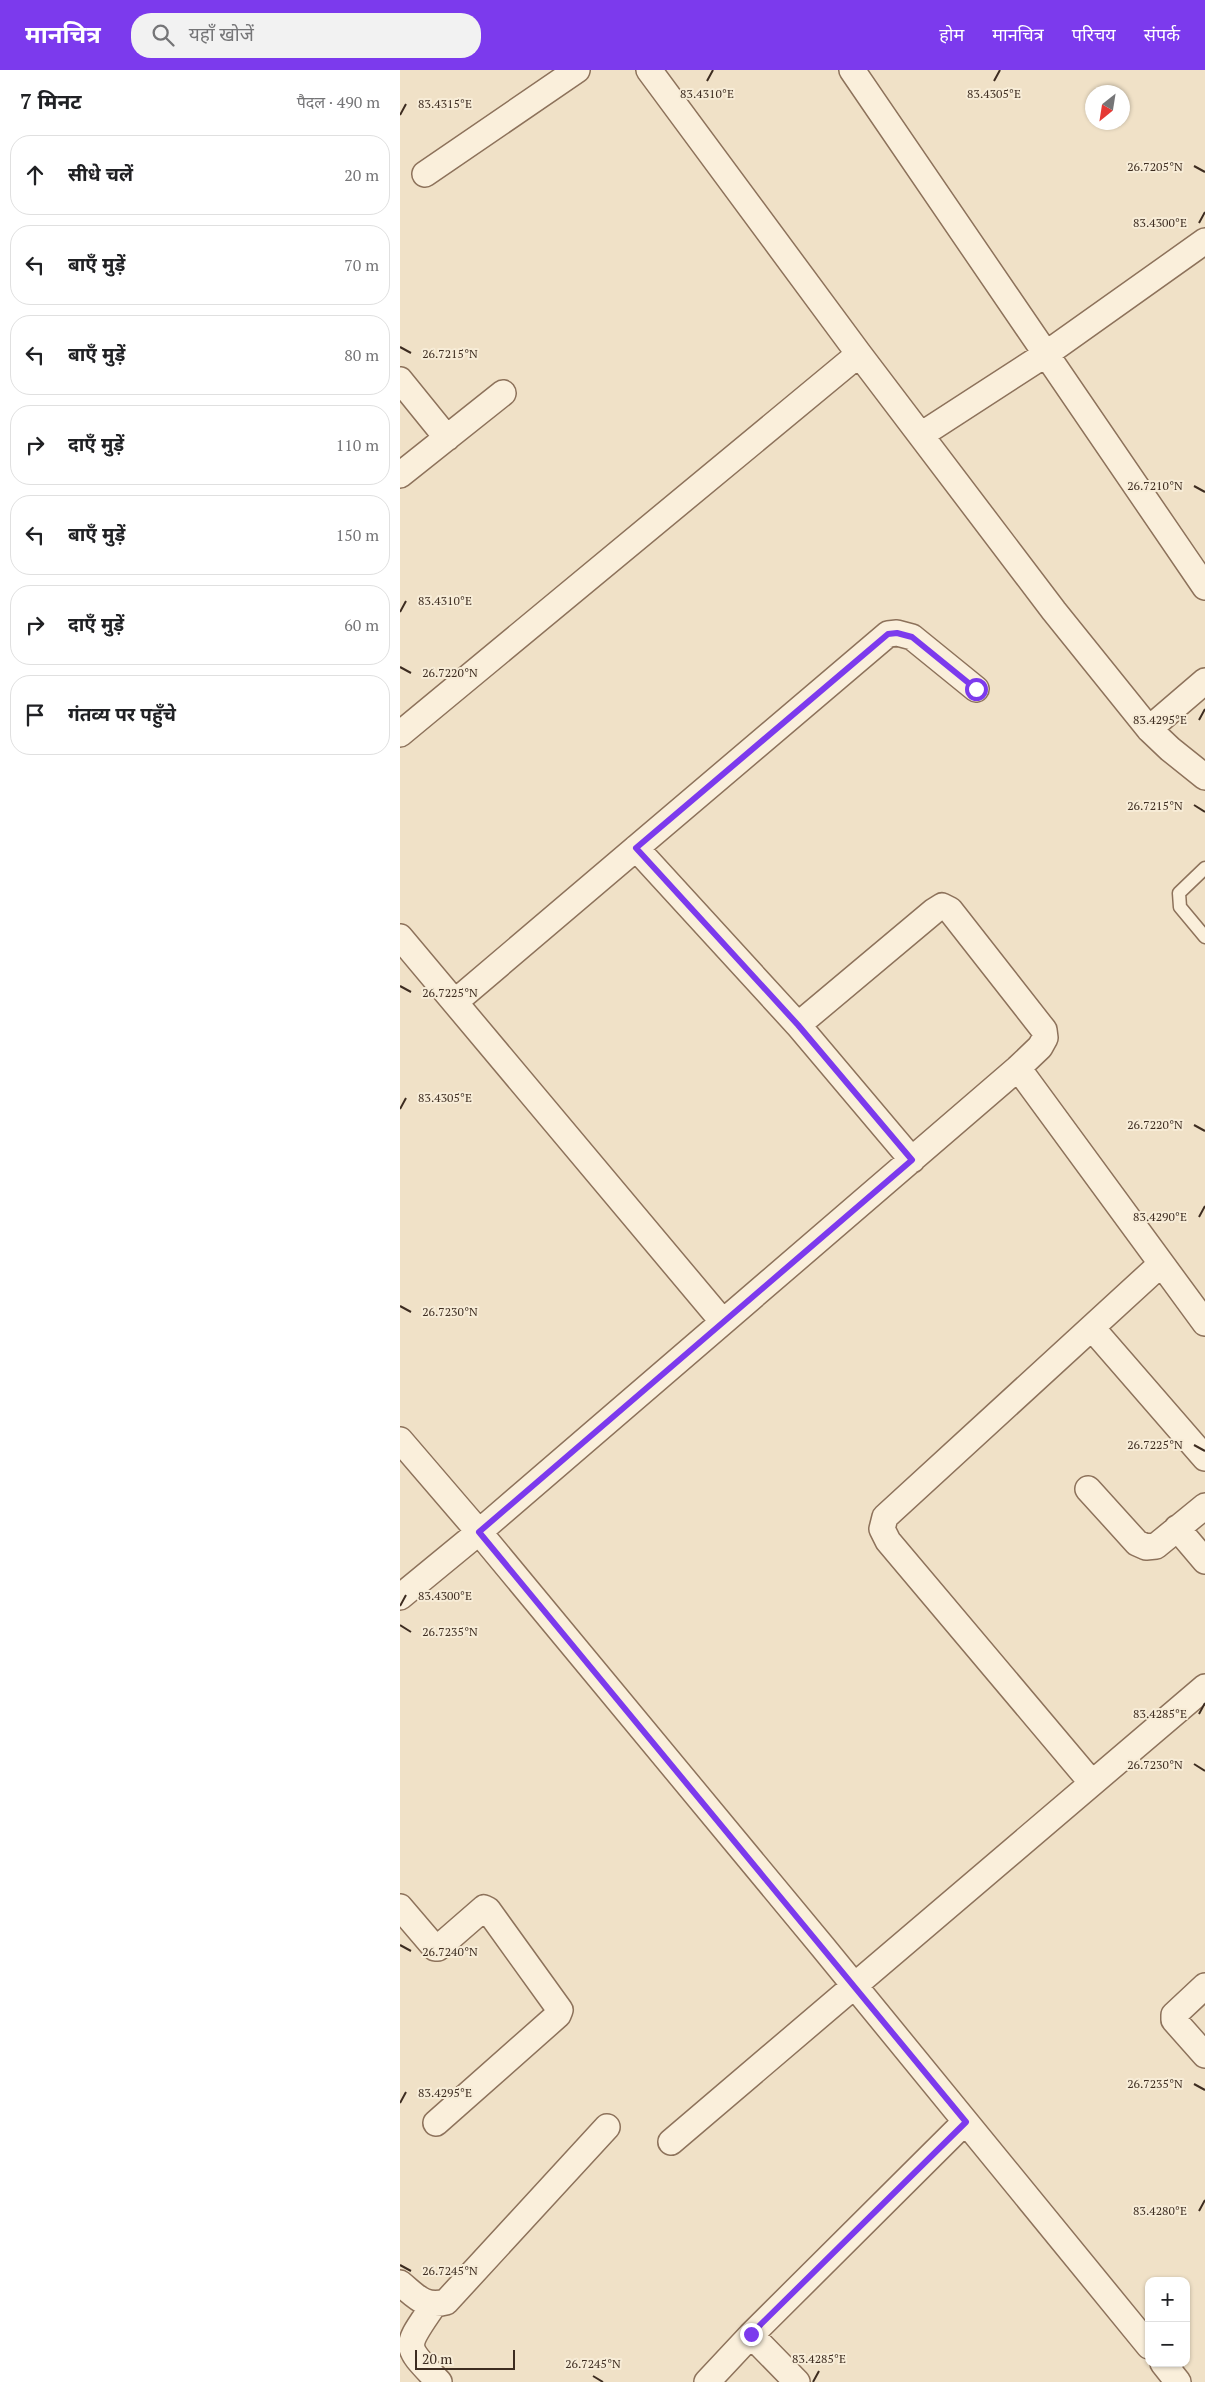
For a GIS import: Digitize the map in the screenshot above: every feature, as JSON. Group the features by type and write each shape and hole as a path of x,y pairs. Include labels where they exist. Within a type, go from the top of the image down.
{"street":[{"path":"425,174 577,70"},
{"path":"649,70 859,354 1054,611 1149,729 1170,749 1205,777"},
{"path":"852,70 1205,587"},
{"path":"921,435 1046,354 1205,240"},
{"path":"400,734 859,354"},
{"path":"400,380 447,438"},
{"path":"400,475 503,393"},
{"path":"455,1002 888,634 897,633 912,637 976,689"},
{"path":"1149,729 1205,681"},
{"path":"636,848 798,1025 912,1160"},
{"path":"400,1597 479,1532 912,1160 1018,1068 1040,1047 1045,1038 1044,1030 950,910 942,906 798,1025"},
{"path":"400,937 723,1322"},
{"path":"1018,1068 1205,1323"},
{"path":"1092,1783 888,1541 882,1529 885,1517 1161,1264"},
{"path":"1092,1328 1205,1458"},
{"path":"400,1440 479,1532 1145,2341"},
{"path":"1088,1489 1137,1543 1146,1547 1156,1546 1205,1506"},
{"path":"1177,1528 1205,1561"},
{"path":"672,2142 1205,1688"},
{"path":"400,1906 435,1948 438,1948 484,1908 488,1910 560,2010 558,2015 436,2123"},
{"path":"1205,1986 1174,2015 1174,2020 1205,2055"},
{"path":"707,2382 751,2334 966,2122"},
{"path":"439,2382 413,2355 411,2346 413,2336 434,2306 446,2302 607,2127"},
{"path":"400,2283 422,2301 434,2306"},
{"path":"751,2334 798,2382"},
{"path":"1166,2367 1178,2382"}],"lane":[{"path":"1205,868 1179,893 1180,907 1205,937"}],"route":[{"path":"751,2334 966,2122 479,1532 912,1160 798,1025 636,848 888,634 897,633 912,637 976,689"}]}
